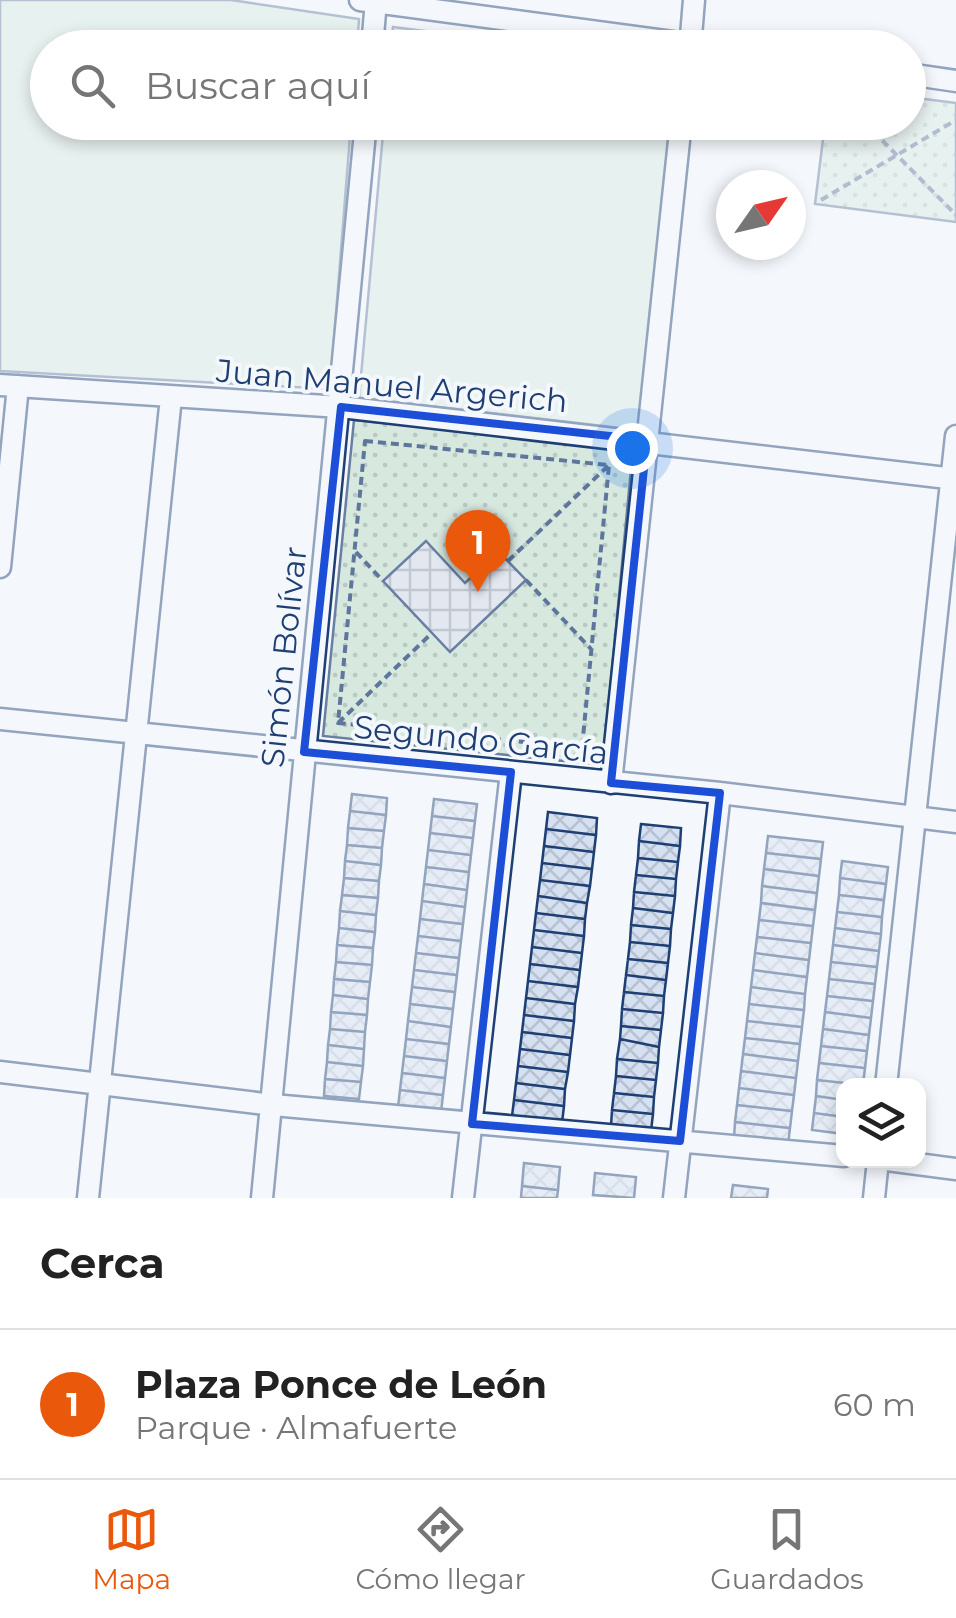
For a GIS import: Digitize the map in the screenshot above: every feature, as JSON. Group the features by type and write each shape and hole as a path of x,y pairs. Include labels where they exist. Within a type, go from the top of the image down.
{"street":[{"path":"691,30 694,0"},
{"path":"372,30 371,1 577,30"},
{"path":"926,77 956,81"},
{"name":"Simón Bolívar","path":"262,1198 364,140"},
{"path":"611,783 680,140"},
{"path":"0,568 9,385"},
{"name":"Juan Manuel Argerich","path":"9,385 341,408 954,478"},
{"path":"88,1198 171,397"},
{"path":"887,1078 956,436"},
{"name":"Segundo García","path":"0,719 720,793 956,822"},
{"path":"463,1198 510,772"},
{"path":"674,1198 720,793"},
{"path":"0,1072 272,1105 836,1155"},
{"path":"926,1165 956,1168"},
{"path":"874,1198 877,1168"}],"path":[{"path":"926,139 956,120"},
{"path":"880,140 956,215"},
{"path":"820,200 925,140"},
{"path":"338,723 365,441 609,466"},
{"path":"508,561 609,466"},
{"path":"338,723 582,748 609,466"},
{"path":"354,549 383,582"},
{"path":"526,580 592,649"},
{"path":"338,723 432,633"}],"highlighted area":[{"path":"341,407 647,440 611,783 720,793 680,1141 472,1124 511,772 304,752"}],"shaded area":[{"path":"0,0 231,0 359,19 358,30 30,30 30,140 350,140 330,389 0,371"},
{"path":"926,99 956,103 956,222 815,204 823,140 926,140"},
{"path":"382,140 668,140 638,430 359,398"},
{"path":"354,420 633,448 603,765 323,736"},
{"path":"426,541 465,583 499,552 526,580 450,652 383,581"}],"building":[{"path":"352,794 387,798 386,815 350,811"},
{"path":"434,799 477,804 475,821 432,816"},
{"path":"350,811 386,815 384,831 348,828"},
{"path":"548,812 597,818 596,835 546,829"},
{"path":"432,816 475,821 473,838 430,833"},
{"path":"641,824 681,828 680,846 639,841"},
{"path":"348,828 384,831 382,848 347,845"},
{"path":"546,829 596,835 594,852 544,846"},
{"path":"430,833 473,838 471,855 428,850"},
{"path":"768,836 823,842 821,859 766,853"},
{"path":"639,841 680,846 678,862 638,858"},
{"path":"347,845 382,848 381,865 345,861"},
{"path":"544,846 594,852 592,869 542,863"},
{"path":"428,850 471,855 469,872 426,867"},
{"path":"766,853 821,859 819,876 764,869"},
{"path":"638,858 678,862 676,879 636,875"},
{"path":"345,861 381,865 379,881 344,878"},
{"path":"842,861 888,867 886,884 840,878"},
{"path":"542,863 592,869 590,886 540,880"},
{"path":"426,867 469,872 467,890 424,884"},
{"path":"764,869 819,876 817,893 762,886"},
{"path":"636,875 676,879 675,896 634,892"},
{"path":"344,878 379,881 378,898 342,895"},
{"path":"840,878 886,884 884,900 839,895"},
{"path":"540,880 590,886 587,903 538,896"},
{"path":"424,884 467,890 465,907 422,901"},
{"path":"762,886 817,893 815,910 761,903"},
{"path":"634,892 675,896 673,913 633,908"},
{"path":"342,895 378,898 376,915 340,911"},
{"path":"839,895 884,900 882,917 837,912"},
{"path":"538,896 587,903 585,919 536,913"},
{"path":"422,901 465,907 463,924 420,919"},
{"path":"761,903 815,910 813,926 759,920"},
{"path":"633,908 673,913 671,929 631,925"},
{"path":"340,911 376,915 375,932 339,928"},
{"path":"837,912 882,917 881,934 835,928"},
{"path":"536,913 585,919 584,936 534,930"},
{"path":"420,919 463,924 461,941 418,936"},
{"path":"759,920 813,926 811,943 757,937"},
{"path":"631,925 671,929 670,946 630,942"},
{"path":"339,928 375,932 373,948 337,945"},
{"path":"835,928 881,934 879,951 833,945"},
{"path":"534,930 584,936 582,953 532,947"},
{"path":"418,936 461,941 459,958 416,953"},
{"path":"757,937 811,943 809,960 755,953"},
{"path":"630,942 670,946 668,963 628,959"},
{"path":"337,945 373,948 372,965 336,962"},
{"path":"833,945 879,951 877,967 831,962"},
{"path":"532,947 582,953 580,970 530,964"},
{"path":"416,953 459,958 457,975 414,970"},
{"path":"755,953 809,960 807,977 753,970"},
{"path":"628,959 668,963 666,980 626,975"},
{"path":"336,962 372,965 370,982 334,979"},
{"path":"831,962 877,967 875,984 829,979"},
{"path":"530,964 580,970 578,987 528,981"},
{"path":"414,970 457,975 455,992 412,987"},
{"path":"753,970 807,977 805,994 751,987"},
{"path":"626,975 666,980 664,996 624,992"},
{"path":"334,979 370,982 368,999 333,995"},
{"path":"829,979 875,984 873,1001 827,996"},
{"path":"528,981 578,987 575,1004 526,998"},
{"path":"412,987 455,992 453,1009 410,1004"},
{"path":"751,987 805,994 804,1010 749,1004"},
{"path":"624,992 664,996 663,1013 622,1009"},
{"path":"333,995 368,999 367,1015 331,1012"},
{"path":"827,996 873,1001 871,1018 825,1012"},
{"path":"526,998 575,1004 574,1021 524,1015"},
{"path":"410,1004 453,1009 451,1027 408,1021"},
{"path":"749,1004 804,1010 802,1027 747,1021"},
{"path":"622,1009 663,1013 661,1030 621,1026"},
{"path":"331,1012 367,1015 365,1032 330,1029"},
{"path":"825,1012 871,1018 869,1035 823,1029"},
{"path":"524,1015 574,1021 572,1038 522,1032"},
{"path":"408,1021 451,1027 449,1044 406,1039"},
{"path":"747,1021 802,1027 800,1044 745,1038"},
{"path":"621,1026 661,1030 659,1047 620,1039"},
{"path":"330,1029 365,1032 364,1049 328,1045"},
{"path":"823,1029 869,1035 867,1051 821,1046"},
{"path":"522,1032 572,1038 570,1055 520,1049"},
{"path":"745,1038 800,1044 798,1061 743,1054"},
{"path":"406,1039 449,1044 447,1061 404,1056"},
{"path":"620,1039 659,1047 658,1063 617,1059"},
{"path":"328,1045 364,1049 363,1066 327,1062"},
{"path":"821,1046 867,1051 865,1068 819,1063"},
{"path":"520,1049 570,1055 568,1072 518,1066"},
{"path":"743,1054 798,1061 796,1078 741,1071"},
{"path":"404,1056 447,1061 445,1078 402,1073"},
{"path":"617,1059 658,1063 656,1080 616,1076"},
{"path":"327,1062 363,1066 361,1082 325,1079"},
{"path":"819,1063 865,1068 864,1078 817,1080"},
{"path":"518,1066 568,1072 565,1089 516,1083"},
{"path":"741,1071 796,1078 794,1095 739,1088"},
{"path":"402,1073 445,1078 443,1095 400,1090"},
{"path":"616,1076 656,1080 654,1097 614,1093"},
{"path":"325,1079 361,1082 359,1099 324,1096"},
{"path":"817,1080 836,1082 836,1099 816,1096"},
{"path":"516,1083 565,1089 564,1106 514,1100"},
{"path":"739,1088 794,1095 792,1111 737,1105"},
{"path":"400,1090 443,1095 441,1112 398,1107"},
{"path":"614,1093 654,1097 653,1114 612,1110"},
{"path":"816,1096 836,1099 836,1116 814,1113"},
{"path":"514,1100 564,1106 562,1123 512,1116"},
{"path":"737,1105 792,1111 790,1128 735,1122"},
{"path":"612,1110 653,1114 651,1131 611,1126"},
{"path":"814,1113 836,1116 836,1133 812,1130"},
{"path":"735,1122 790,1128 788,1145 734,1138"},
{"path":"524,1163 560,1167 558,1190 522,1186"},
{"path":"595,1173 636,1177 634,1198 593,1195"},
{"path":"733,1185 768,1189 767,1198 731,1198"},
{"path":"522,1186 558,1190 557,1198 521,1198"}],"place":[{"name":"Plaza Ponce de León","path":"478,592"}]}
